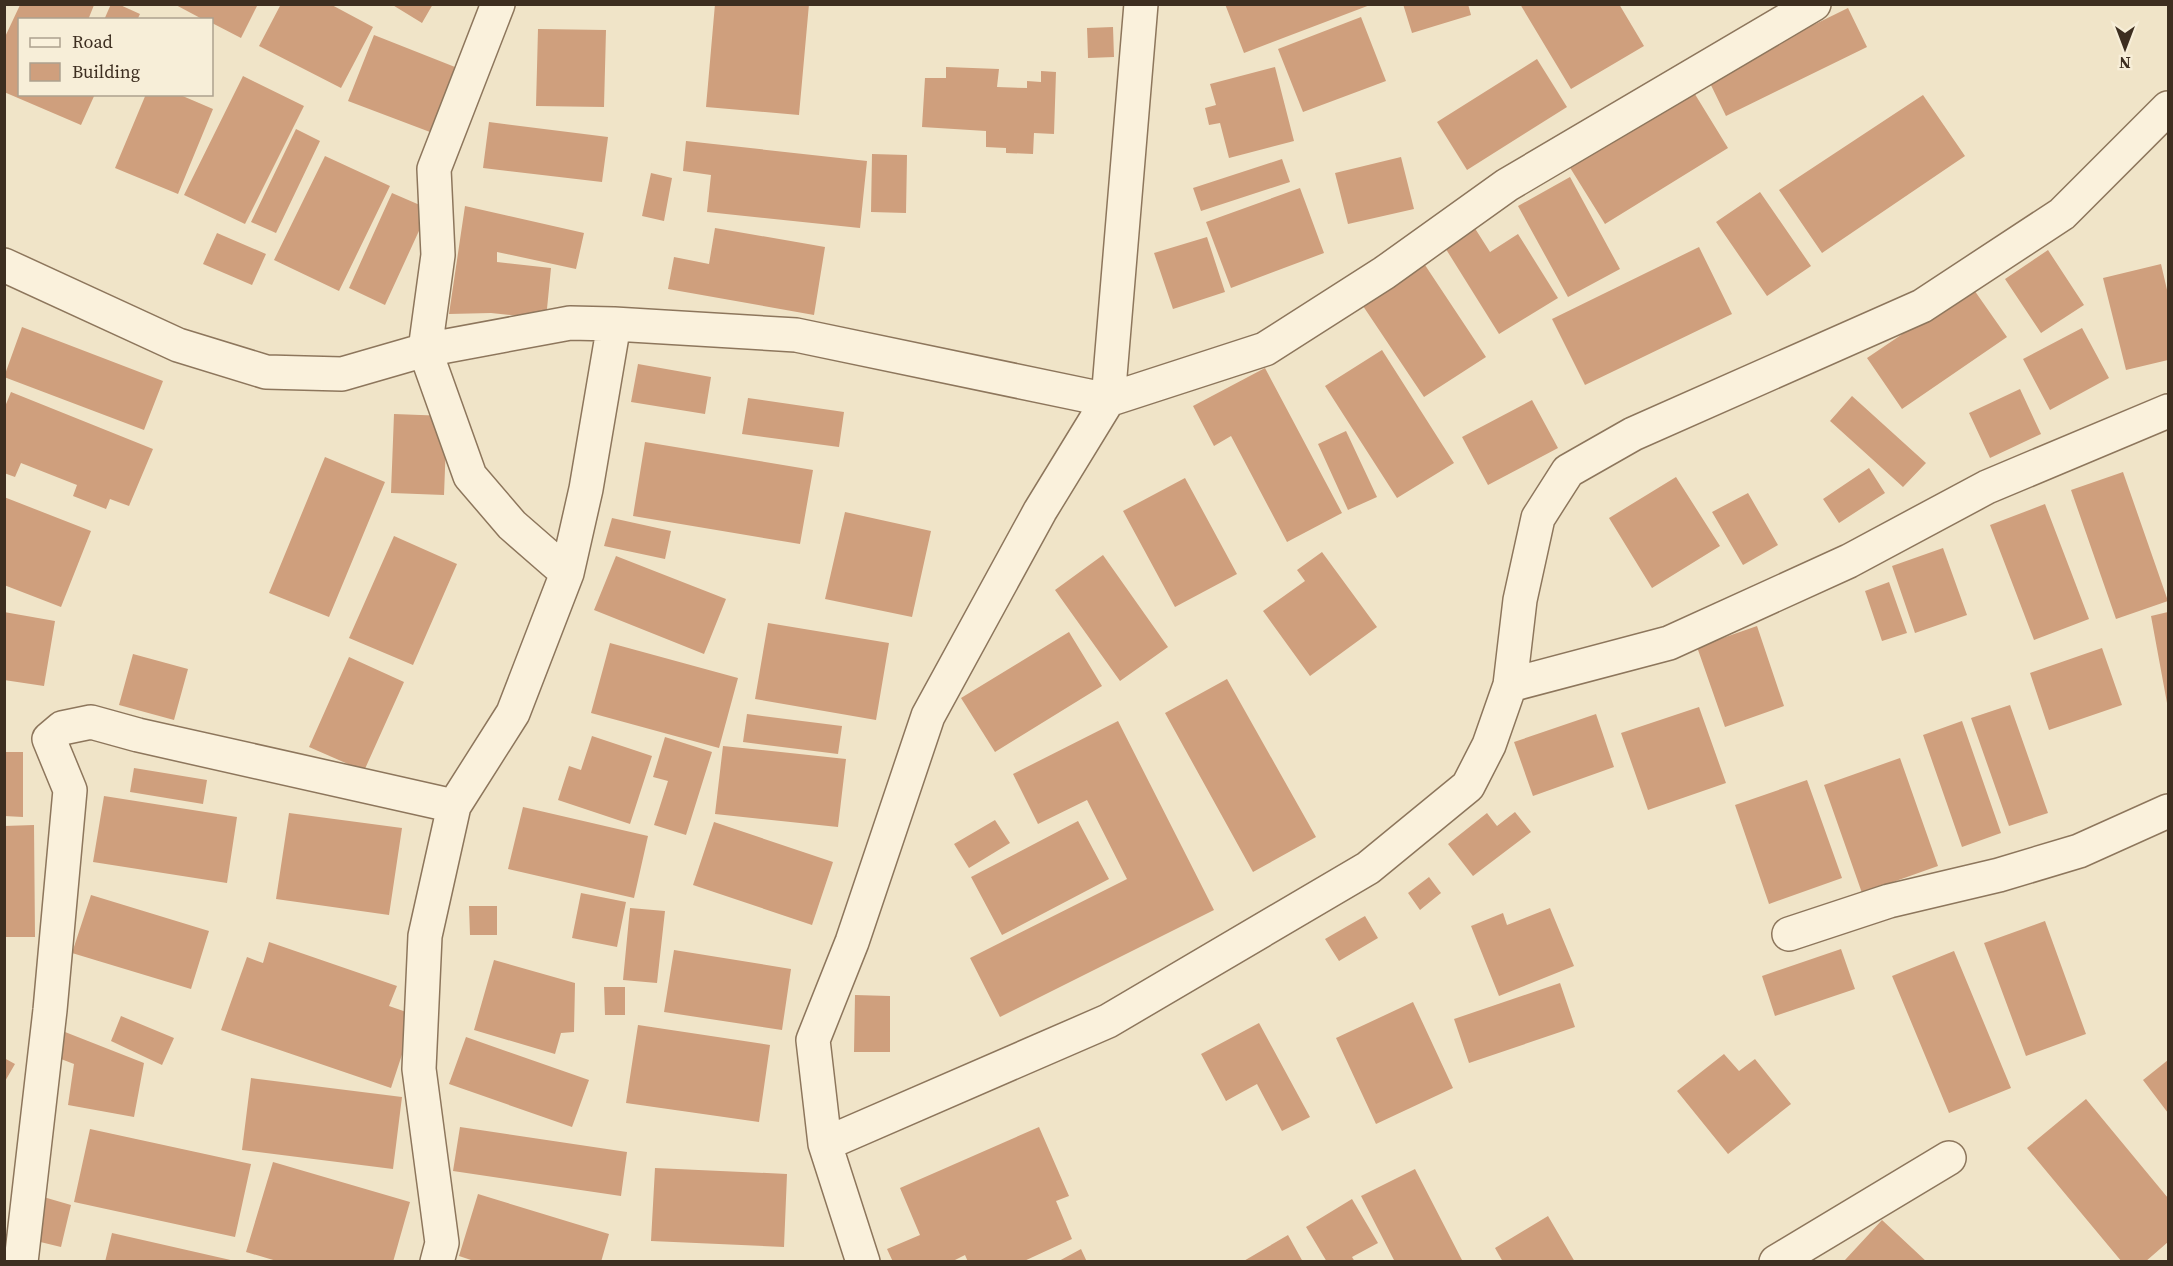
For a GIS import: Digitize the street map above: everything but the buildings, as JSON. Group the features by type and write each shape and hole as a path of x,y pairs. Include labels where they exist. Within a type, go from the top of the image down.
{"street":[{"path":"498,4 434,169 438,255 425,350 470,476 512,525 567,573"},
{"path":"863,1262 825,1144 813,1040 852,942 928,716 1040,511 1108,400 1141,4"},
{"path":"4,265 178,345 266,372 342,374 425,350 570,323 614,324 796,335 1108,400 1265,349 1384,273 1507,185 1814,4"},
{"path":"825,1144 1108,1022 1368,868 1468,786 1489,745 1510,685 1520,600 1538,518 1568,471 1633,434 1922,306 2062,214 2169,108"},
{"path":"437,1262 442,1243 419,1069 425,936 454,806 513,712 567,573 586,489 614,324"},
{"path":"1510,685 1669,643 1849,561 1987,487 2169,411"},
{"path":"21,1262 50,1010 70,790 49,739 62,728 91,722 138,735 454,806"},
{"path":"1789,934 1889,901 1999,875 2079,851 2169,811"},
{"path":"1776,1262 1949,1158"}]}
